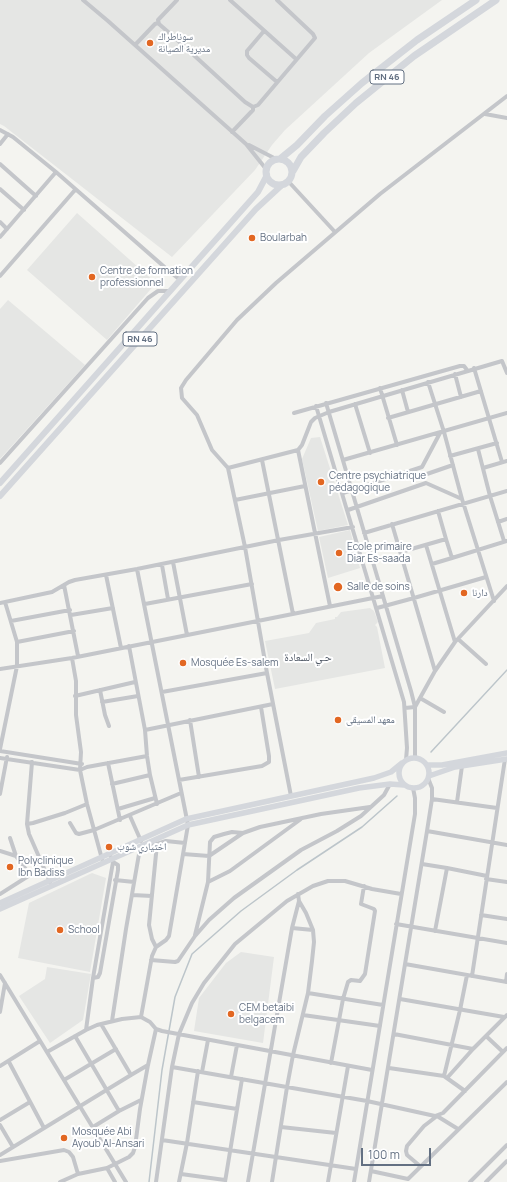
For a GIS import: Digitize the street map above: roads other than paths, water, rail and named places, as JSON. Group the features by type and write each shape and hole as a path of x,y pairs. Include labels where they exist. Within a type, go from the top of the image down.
{"highway":[{"name":"RN 46","path":"278,159 297,145 325,116 362,83 416,40 476,0"},
{"name":"RN 46","path":"293,171 301,157 356,103 414,56 496,0"},
{"path":"278,159 288,162 293,171 292,177 285,183 274,184 270,181 266,172 272,161 278,159"}],"main road":[{"name":"RN 46","path":"0,483 179,279 258,192 266,172"},
{"name":"RN 46","path":"0,496 256,209 285,183"}],"street":[{"path":"83,0 99,12 246,144 266,172"},
{"path":"135,45 154,24 158,23 158,20 176,0"},
{"path":"230,0 296,59"},
{"path":"232,132 253,110 253,107 258,105 314,38 314,36 277,0"},
{"path":"158,23 244,102 253,107"},
{"path":"264,31 247,51 247,55 277,82"},
{"path":"291,796 267,673 245,547 228,468 212,450 197,415 182,398 180,391 181,386 237,320 276,283 335,232 426,158 507,96"},
{"path":"485,114 507,118"},
{"path":"0,130 8,134 56,172 179,279"},
{"path":"0,144 8,134"},
{"path":"246,144 278,159"},
{"path":"0,164 36,196"},
{"path":"0,237 56,172"},
{"path":"285,183 335,232"},
{"path":"0,189 24,210"},
{"path":"0,276 76,190"},
{"path":"0,222 8,228"},
{"path":"0,463 148,298 158,292 169,291"},
{"path":"228,468 298,450 302,445 311,422 320,415 507,359"},
{"path":"502,360 506,370"},
{"path":"294,413 460,366 465,367 467,370"},
{"path":"474,368 497,443 505,461 483,468"},
{"path":"455,374 461,397"},
{"path":"428,382 462,499 494,601"},
{"path":"380,388 397,445"},
{"path":"402,390 408,412"},
{"path":"388,418 481,391"},
{"path":"326,403 415,708 415,758"},
{"path":"355,404 370,453"},
{"path":"316,406 320,415 404,702 407,748 404,761 398,772 401,782 404,785"},
{"path":"343,460 507,413"},
{"path":"343,493 422,468 442,432"},
{"path":"450,456 497,443"},
{"path":"432,564 506,541 490,496 478,449"},
{"path":"298,450 314,534 330,606"},
{"path":"262,460 293,614"},
{"path":"424,475 453,465"},
{"path":"422,468 426,484"},
{"path":"348,510 426,484 462,499"},
{"path":"235,500 305,486"},
{"path":"364,533 507,490"},
{"path":"438,511 452,558"},
{"path":"498,522 507,519"},
{"path":"392,524 435,671"},
{"path":"0,603 52,592 64,584 74,580 137,570 279,540 353,527"},
{"path":"400,552 446,539"},
{"path":"426,545 456,641 486,664"},
{"path":"173,562 187,635"},
{"path":"162,565 168,599"},
{"path":"137,570 145,604 187,822 185,843 169,936 156,947 151,960 141,1017"},
{"path":"106,574 121,648"},
{"path":"377,608 486,577"},
{"path":"64,584 78,656"},
{"path":"145,604 252,584"},
{"path":"415,708 435,671 456,641 507,586"},
{"path":"0,669 72,658 383,596"},
{"path":"5,602 17,642 16,666 0,750 81,764 87,767"},
{"path":"11,622 113,608"},
{"path":"17,642 74,631"},
{"path":"129,646 145,730 146,756 157,804"},
{"path":"72,658 76,681 76,715 81,752 80,770 87,804 103,863"},
{"path":"162,692 267,673"},
{"path":"75,696 135,682"},
{"path":"100,690 105,715 109,726"},
{"path":"102,702 138,696"},
{"path":"420,698 444,712"},
{"path":"145,730 273,704"},
{"path":"179,780 262,766 269,762 261,707"},
{"path":"405,708 415,708"},
{"path":"190,720 200,777"},
{"path":"0,794 8,752"},
{"path":"427,765 442,765 507,753"},
{"path":"0,758 80,770 87,767 146,756"},
{"path":"0,903 50,880 103,863 141,842 187,822 386,774 394,770 404,761 415,758 420,759 429,769 432,799 428,831 369,1182"},
{"path":"187,822 359,788 390,784 404,785 413,788 422,786 429,777 446,769 506,759 477,938 451,1045 445,1077"},
{"path":"32,762 27,824 29,834 52,886"},
{"path":"108,763 120,820"},
{"path":"457,802 462,766"},
{"path":"112,784 150,775"},
{"path":"151,960 178,961 195,936 209,920 234,898 301,850 350,823 384,795 390,784"},
{"path":"354,1182 415,814 415,798 413,788"},
{"path":"70,823 78,834 94,830 181,794"},
{"path":"118,809 156,798"},
{"path":"432,799 497,808"},
{"path":"27,824 64,813 87,804"},
{"path":"183,854 209,856 243,833 260,827 303,818 371,807"},
{"path":"130,816 141,842"},
{"path":"208,882 230,871 303,818"},
{"path":"428,831 507,845"},
{"path":"195,936 208,882 210,842 214,837 232,832 243,833"},
{"path":"0,894 30,875 16,856 10,838"},
{"path":"112,1021 139,854 144,848 157,844 170,841 185,843"},
{"path":"156,947 149,929 157,844"},
{"path":"0,851 16,856"},
{"path":"0,909 52,886 102,856 112,858 118,867 116,880 100,973 98,977 93,978"},
{"path":"86,1030 112,858"},
{"path":"422,864 447,868 507,882"},
{"path":"435,931 447,868"},
{"path":"110,879 134,882"},
{"path":"156,1182 172,1066 179,1034 192,1003 204,983 235,944 287,901 313,886 328,881 345,881 401,894"},
{"path":"331,1062 348,981 360,981 365,974 375,911 374,909 361,904 364,886"},
{"path":"272,1182 293,1055 308,993 314,942 313,930 299,901 298,894"},
{"path":"132,895 152,896"},
{"path":"248,1182 292,928 299,901"},
{"path":"481,915 507,919"},
{"path":"396,924 507,943"},
{"path":"292,928 313,930"},
{"path":"406,964 506,982 507,974"},
{"path":"0,974 126,1182"},
{"path":"0,1012 5,983"},
{"path":"308,993 383,1005"},
{"path":"400,999 460,1010 506,1016"},
{"path":"303,1015 380,1026"},
{"path":"445,1077 506,1016"},
{"path":"47,1052 86,1030 101,1024 141,1017 150,1022 156,1029 162,1031 372,1070"},
{"path":"101,1024 131,1075"},
{"path":"60,1182 78,1174 115,1165 133,1153 141,1100 156,1029"},
{"path":"394,1034 473,1049"},
{"path":"75,1036 119,1111"},
{"path":"486,1036 503,1052"},
{"path":"180,1182 194,1102 208,1040"},
{"path":"0,1066 9,1062 40,1041"},
{"path":"232,1077 237,1045"},
{"path":"420,1166 407,1155 407,1146 424,1126 443,1113 507,1048"},
{"path":"64,1080 116,1049"},
{"path":"9,1062 44,1128"},
{"path":"0,1155 148,1065"},
{"path":"172,1066 367,1101 437,1116 458,1130"},
{"path":"328,1182 348,1066"},
{"path":"389,1068 445,1077 465,1091"},
{"path":"181,1174 225,1181 242,1079"},
{"path":"371,1171 407,1181 420,1166 507,1082"},
{"path":"92,1127 141,1100"},
{"path":"0,1120 30,1102"},
{"path":"194,1102 237,1109"},
{"path":"0,1125 12,1147"},
{"path":"281,1127 336,1133"},
{"path":"162,1140 356,1169"},
{"path":"470,1182 507,1145"},
{"path":"0,1161 64,1150 69,1152 73,1157 78,1174"},
{"path":"489,1181 507,1161"},
{"path":"107,1168 115,1182"}],"waterway":[{"path":"431,752 507,670"},
{"path":"149,1182 162,1070 175,997 192,954 241,911 297,870 362,827 397,796"}],"place":[{"name":"سوناطراك مديرية الصيانة","path":"150,43"},
{"name":"Boularbah","path":"252,238"},
{"name":"Centre de formation professionnel","path":"92,277"},
{"name":"Centre psychiatrique pédagogique","path":"321,482"},
{"name":"Ecole primaire Diar Es-saada","path":"339,553"},
{"name":"Salle de soins","path":"338,587"},
{"name":"دارنا","path":"464,593"},
{"name":"Mosquée Es-salem","path":"183,663"},
{"name":"معهد المسيقى","path":"338,720"},
{"name":"اختياري شوب","path":"109,847"},
{"name":"Polyclinique Ibn Badiss","path":"10,867"},
{"name":"School","path":"60,930"},
{"name":"CEM betaibi belgacem","path":"231,1014"},
{"name":"Mosquée Abi Ayoub Al-Ansari","path":"64,1138"}],"district":[{"name":"حـي السعادة","path":"308,658"}]}
